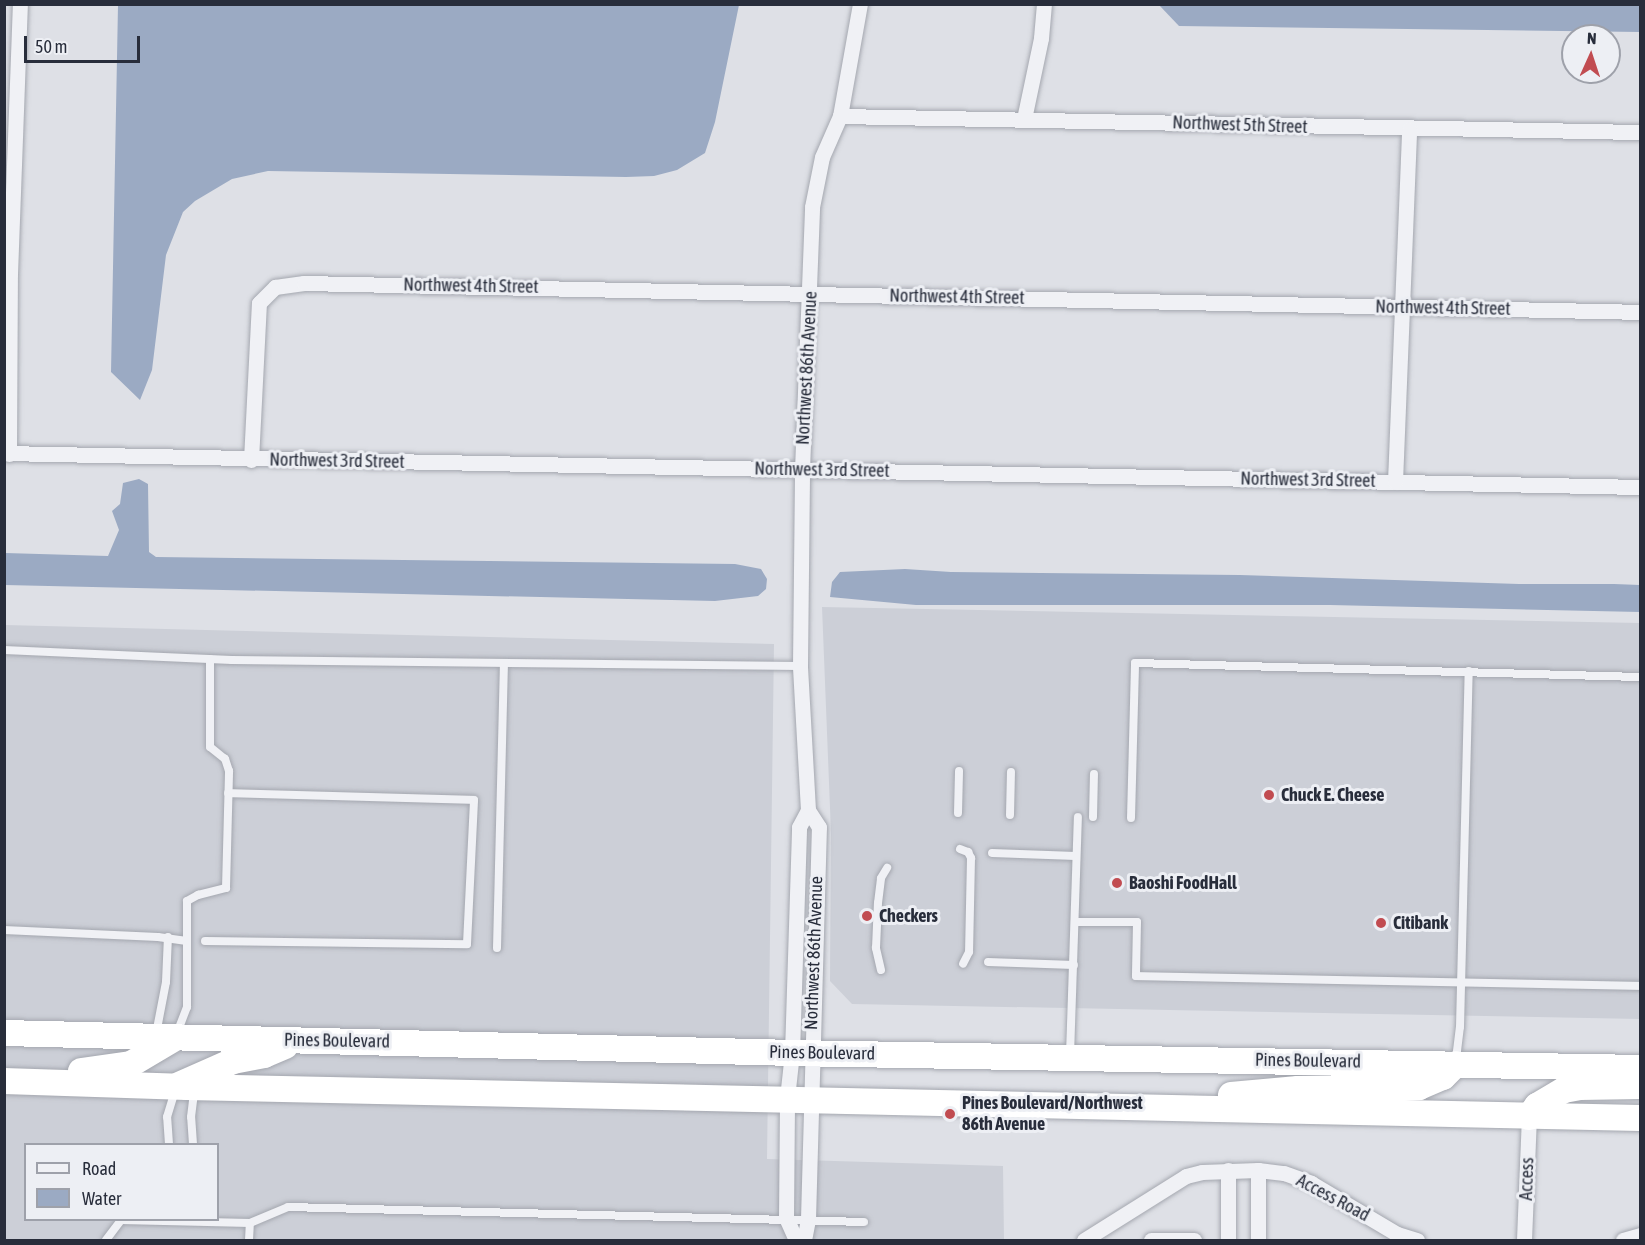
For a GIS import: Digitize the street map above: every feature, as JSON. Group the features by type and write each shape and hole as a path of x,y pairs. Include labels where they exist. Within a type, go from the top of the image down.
{"highway":[{"name":"Pines Boulevard","path":"4,1033 801,1053 1641,1068"},
{"path":"57,1082 76,1072 131,1064 165,1037"},
{"path":"185,1087 233,1061 264,1055 299,1040"},
{"path":"1194,1108 1222,1096 1298,1089 1419,1087 1443,1077 1456,1064"},
{"path":"4,1081 185,1087 799,1098 1641,1118"},
{"path":"1529,1117 1537,1106 1564,1090 1579,1087 1641,1086"}],"street":[{"path":"7,454 7,274 11,99 20,4"},
{"name":"Northwest 86th Avenue","path":"799,1098 819,826 808,810 801,666 802,470 812,207 822,157 840,116 860,4"},
{"path":"1024,119 1041,38 1044,4"},
{"name":"Northwest 5th Street","path":"840,116 1641,132"},
{"path":"1395,482 1409,129"},
{"name":"Northwest 4th Street","path":"251,460 259,303 275,287 304,282 1641,312"},
{"name":"Northwest 3rd Street","path":"7,454 1641,487"},
{"name":"Northwest 86th Avenue","path":"799,1098 801,1053"},
{"path":"796,1240 786,1218 799,1098"},
{"path":"799,1098 808,1219 804,1240"},
{"name":"Access","path":"1524,1240 1529,1117"},
{"path":"1228,1170 1228,1240"},
{"name":"Access Road","path":"1084,1240 1186,1176 1228,1170 1258,1170 1284,1173 1311,1183 1397,1234 1417,1240"},
{"path":"1258,1170 1258,1240"},
{"path":"1623,1240 1641,1235"},
{"path":"1151,1240 1194,1240"},
{"path":"1250,1240 1267,1240"}],"lane":[{"path":"4,650 210,659 801,666"},
{"path":"165,1037 187,1007 187,901 198,895 226,888 229,771 225,759 210,747 210,659"},
{"path":"497,948 504,663"},
{"path":"1131,818 1135,663 1641,677"},
{"path":"1456,1064 1461,983 1469,671"},
{"path":"958,813 959,771"},
{"path":"1010,815 1011,772"},
{"path":"1093,817 1094,774"},
{"path":"205,941 467,944 474,800 228,793"},
{"path":"1070,1057 1078,817"},
{"path":"960,849 968,852 971,858 969,952 963,963"},
{"path":"992,853 1076,856"},
{"path":"881,970 876,948 878,903 881,878 886,868"},
{"path":"1076,922 1137,922 1136,976 1641,986"},
{"path":"4,930 187,940"},
{"path":"165,1037 164,1000 168,938"},
{"path":"988,962 1074,965"},
{"path":"169,1143 167,1117 185,1087"},
{"path":"185,1087 193,1143"},
{"path":"216,1221 250,1223 288,1207 786,1218 864,1222"},
{"path":"106,1240 120,1221"},
{"path":"249,1240 250,1223"}],"shaded area":[{"path":"822,607 1640,623 1640,1019 852,1004 830,981 831,833"},
{"path":"5,625 774,644 767,1159 1003,1166 1004,1240 5,1240"}],"water":[{"path":"118,4 739,5 715,122 705,153 677,170 654,176 626,177 268,171 232,179 195,201 183,212 166,255 152,370 140,400 111,372"},
{"path":"1159,5 1640,5 1640,32 1621,32 1621,24 1561,24 1561,31 1179,26"},
{"path":"139,479 148,484 149,552 156,557 735,564 761,569 767,579 766,589 758,596 715,601 5,585 5,553 108,556 119,530 112,511 120,504 123,483"},
{"path":"905,569 951,572 1240,575 1519,584 1640,585 1640,612 1330,605 916,605 830,597 832,582 840,572"}],"place":[{"name":"Chuck E. Cheese","path":"1269,795"},
{"name":"Baoshi FoodHall","path":"1117,883"},
{"name":"Checkers","path":"867,916"},
{"name":"Citibank","path":"1381,923"},
{"name":"Pines Boulevard/Northwest 86th Avenue","path":"950,1114"}]}
